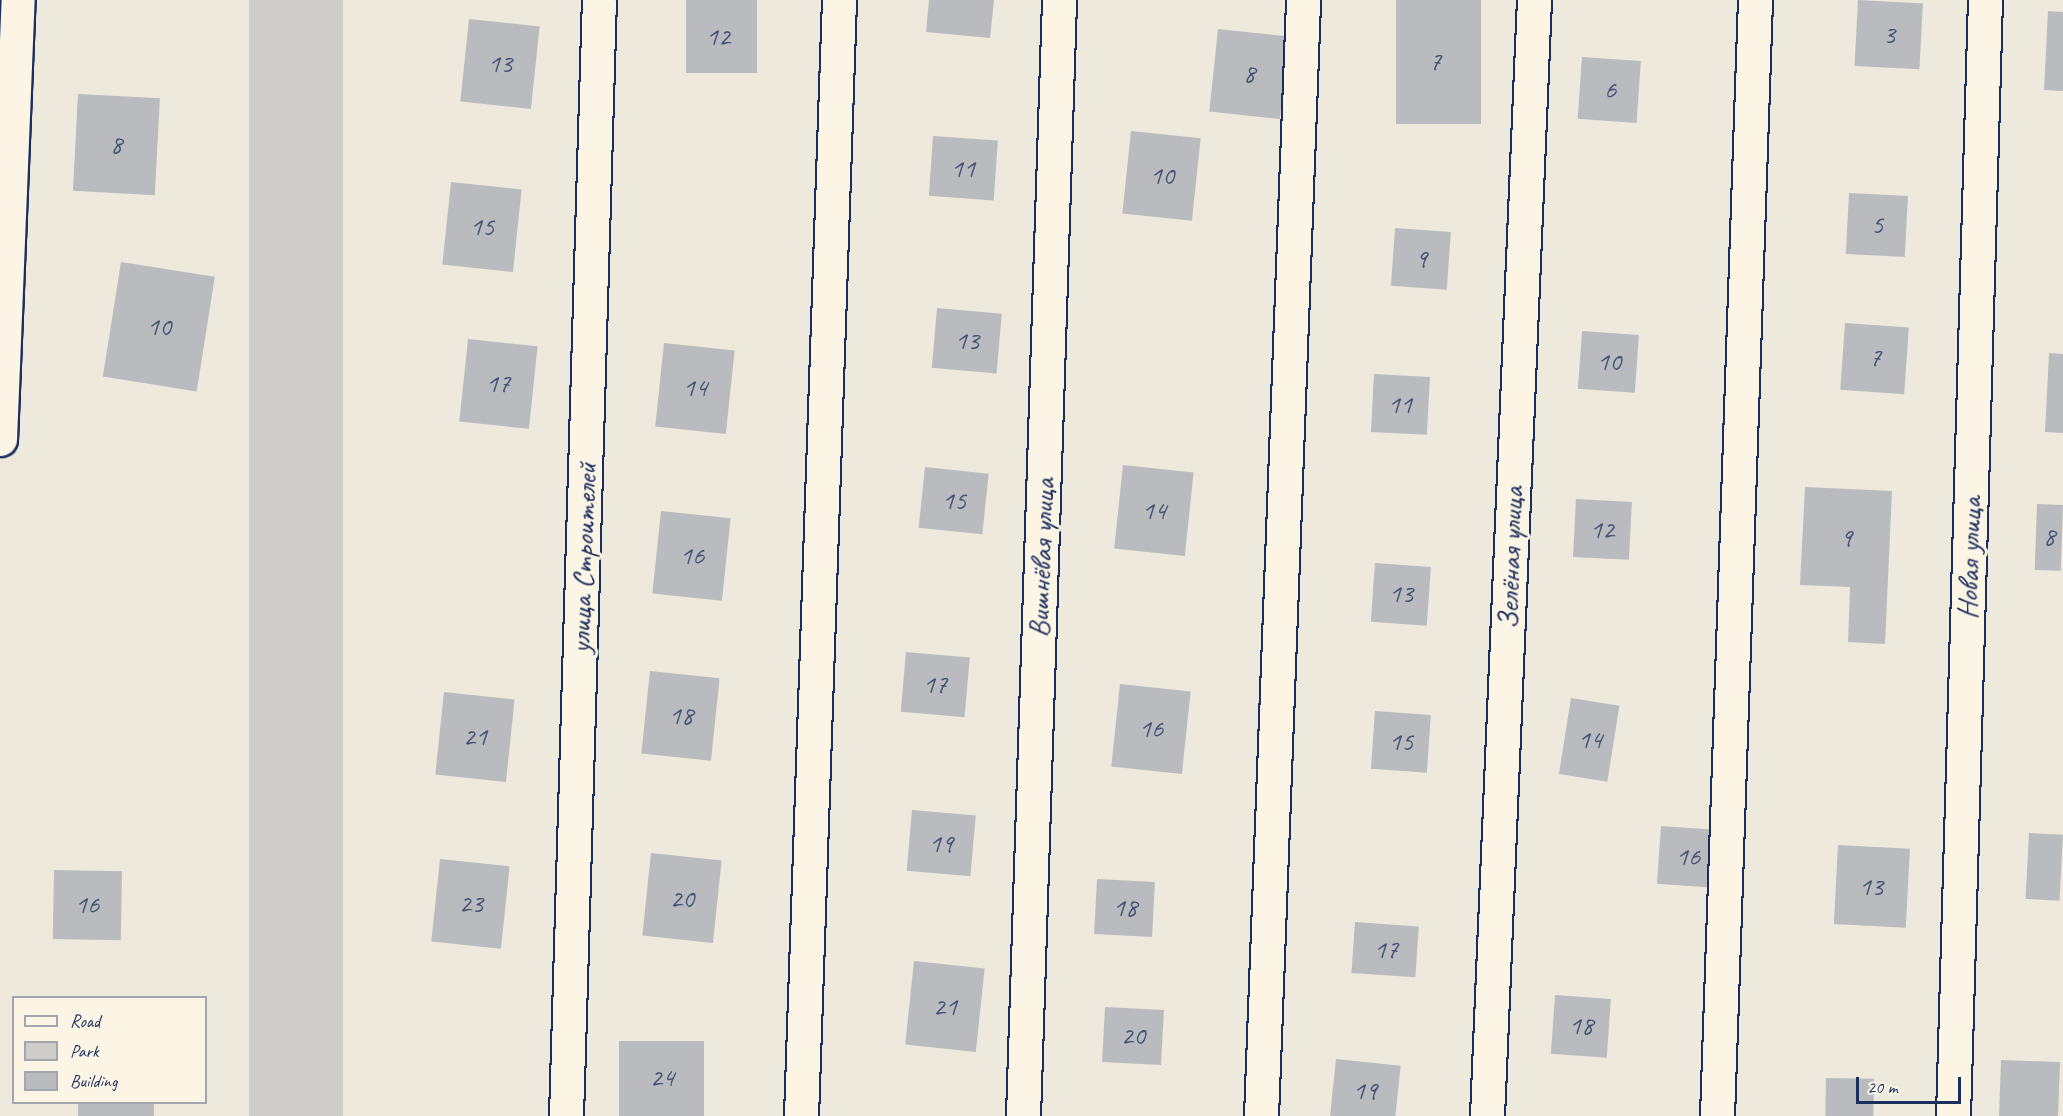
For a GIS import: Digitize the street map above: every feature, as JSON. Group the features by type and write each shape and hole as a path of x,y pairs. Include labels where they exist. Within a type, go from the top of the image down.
{"street":[{"path":"0,439 3,291 18,0"},
{"name":"улица Строителей","path":"566,1116 599,0"},
{"path":"801,1116 839,0"},
{"name":"Вишнёвая улица","path":"1023,1116 1059,0"},
{"path":"1261,1116 1303,0"},
{"name":"Зелёная улица","path":"1487,1116 1534,0"},
{"path":"1717,1116 1755,0"},
{"name":"Новая улица","path":"1953,1116 1985,0"}],"green space":[{"path":"249,0 343,0 343,1116 249,1116"}],"building":[{"path":"686,0 757,0 757,73 686,73"},
{"path":"929,0 994,0 990,38 926,32"},
{"path":"1396,0 1481,0 1481,124 1396,124"},
{"path":"1858,0 1923,3 1919,69 1855,66"},
{"path":"2048,11 2063,12 2063,91 2044,90"},
{"path":"469,19 540,26 531,109 460,102"},
{"path":"1218,29 1289,36 1280,119 1209,112"},
{"path":"1582,57 1641,61 1637,123 1578,119"},
{"path":"78,94 160,98 155,195 73,191"},
{"path":"1131,131 1201,138 1192,221 1122,214"},
{"path":"933,136 998,141 994,200 929,196"},
{"path":"451,182 522,189 513,272 442,265"},
{"path":"1849,193 1908,196 1905,257 1846,254"},
{"path":"1395,228 1451,232 1447,290 1391,286"},
{"path":"121,262 215,277 197,391 103,377"},
{"path":"937,308 1002,314 997,373 932,368"},
{"path":"1845,323 1909,327 1904,394 1840,390"},
{"path":"1582,331 1639,335 1635,393 1578,389"},
{"path":"468,339 538,346 529,429 459,422"},
{"path":"664,343 735,350 726,434 655,427"},
{"path":"2049,353 2063,354 2063,433 2045,432"},
{"path":"1374,374 1430,377 1427,435 1371,432"},
{"path":"1123,465 1194,472 1185,556 1114,549"},
{"path":"925,467 989,474 982,534 919,528"},
{"path":"1805,487 1892,491 1885,644 1848,642 1850,587 1800,585"},
{"path":"1576,499 1632,502 1629,560 1573,557"},
{"path":"2037,504 2063,505 2061,571 2035,570"},
{"path":"661,511 731,518 722,601 652,594"},
{"path":"1375,563 1431,567 1427,626 1371,622"},
{"path":"906,652 970,658 965,717 901,712"},
{"path":"650,671 720,678 711,761 641,754"},
{"path":"1120,684 1191,691 1182,774 1111,767"},
{"path":"444,692 515,699 506,782 435,775"},
{"path":"1571,698 1619,706 1607,782 1559,774"},
{"path":"1375,711 1431,715 1427,773 1371,769"},
{"path":"912,810 976,816 970,876 907,871"},
{"path":"1661,826 1718,830 1714,888 1657,884"},
{"path":"2029,833 2063,835 2059,901 2026,899"},
{"path":"1838,845 1910,849 1906,928 1834,924"},
{"path":"651,853 722,860 713,943 642,936"},
{"path":"440,859 510,866 501,949 431,942"},
{"path":"54,870 122,871 121,940 53,939"},
{"path":"1097,879 1155,882 1152,937 1094,934"},
{"path":"1355,922 1419,926 1415,977 1351,973"},
{"path":"914,961 985,968 976,1052 905,1045"},
{"path":"1555,995 1611,999 1607,1058 1551,1054"},
{"path":"1105,1007 1164,1010 1161,1065 1102,1062"},
{"path":"619,1041 704,1041 704,1116 619,1116"},
{"path":"1336,1059 1401,1066 1395,1116 1330,1116"},
{"path":"2001,1060 2060,1062 2058,1116 1999,1116"},
{"path":"1826,1078 1874,1079 1873,1116 1825,1116"},
{"path":"78,1104 154,1104 154,1116 78,1116"}]}
